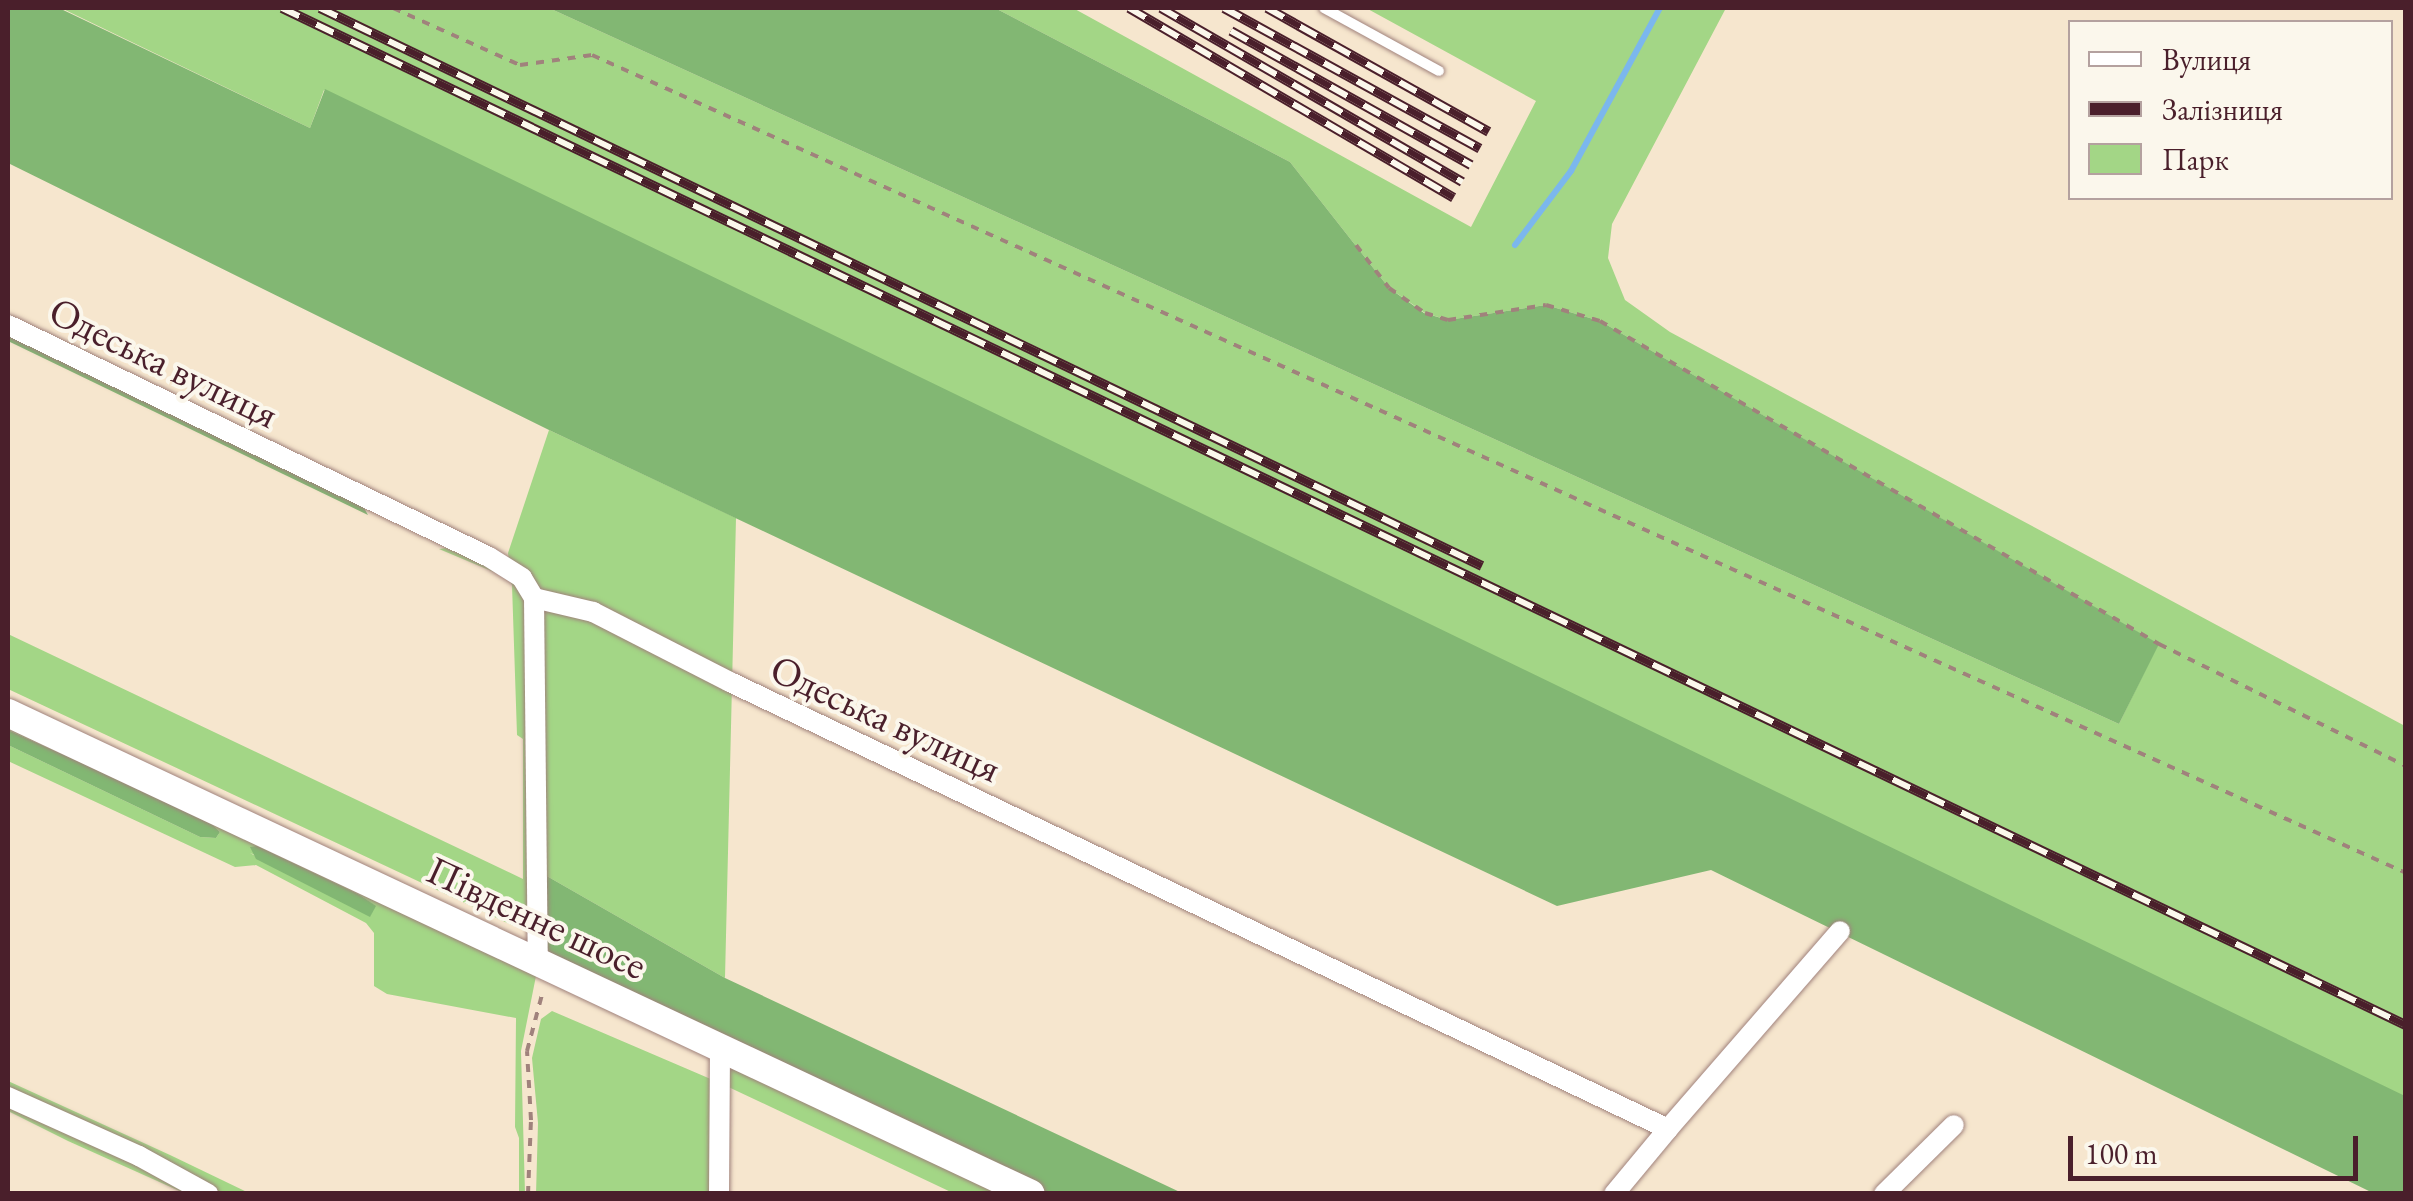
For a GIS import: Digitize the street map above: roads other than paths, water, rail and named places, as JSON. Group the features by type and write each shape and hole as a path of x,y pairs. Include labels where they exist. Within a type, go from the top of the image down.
{"street":[{"name":"Одеська вулиця","path":"8,325 489,557 522,578 534,598 593,612 730,682 1668,1129"},
{"path":"534,598 546,965"},
{"name":"Південне шосе","path":"8,713 1031,1194"},
{"path":"1614,1194 1840,930"},
{"path":"720,1048 720,1194"},
{"path":"8,1096 139,1156 208,1194"},
{"path":"1884,1194 1954,1125"}],"lane":[{"path":"1324,8 1440,71"}],"waterway":[{"path":"1515,245 1571,171 1660,8"}],"railway":[{"path":"282,8 2406,1025"},
{"path":"320,8 1482,566"},
{"path":"1129,8 1454,198"},
{"path":"1161,8 1462,182"},
{"path":"1224,8 1480,149"},
{"path":"1267,8 1489,132"},
{"path":"1231,31 1471,165"}]}
